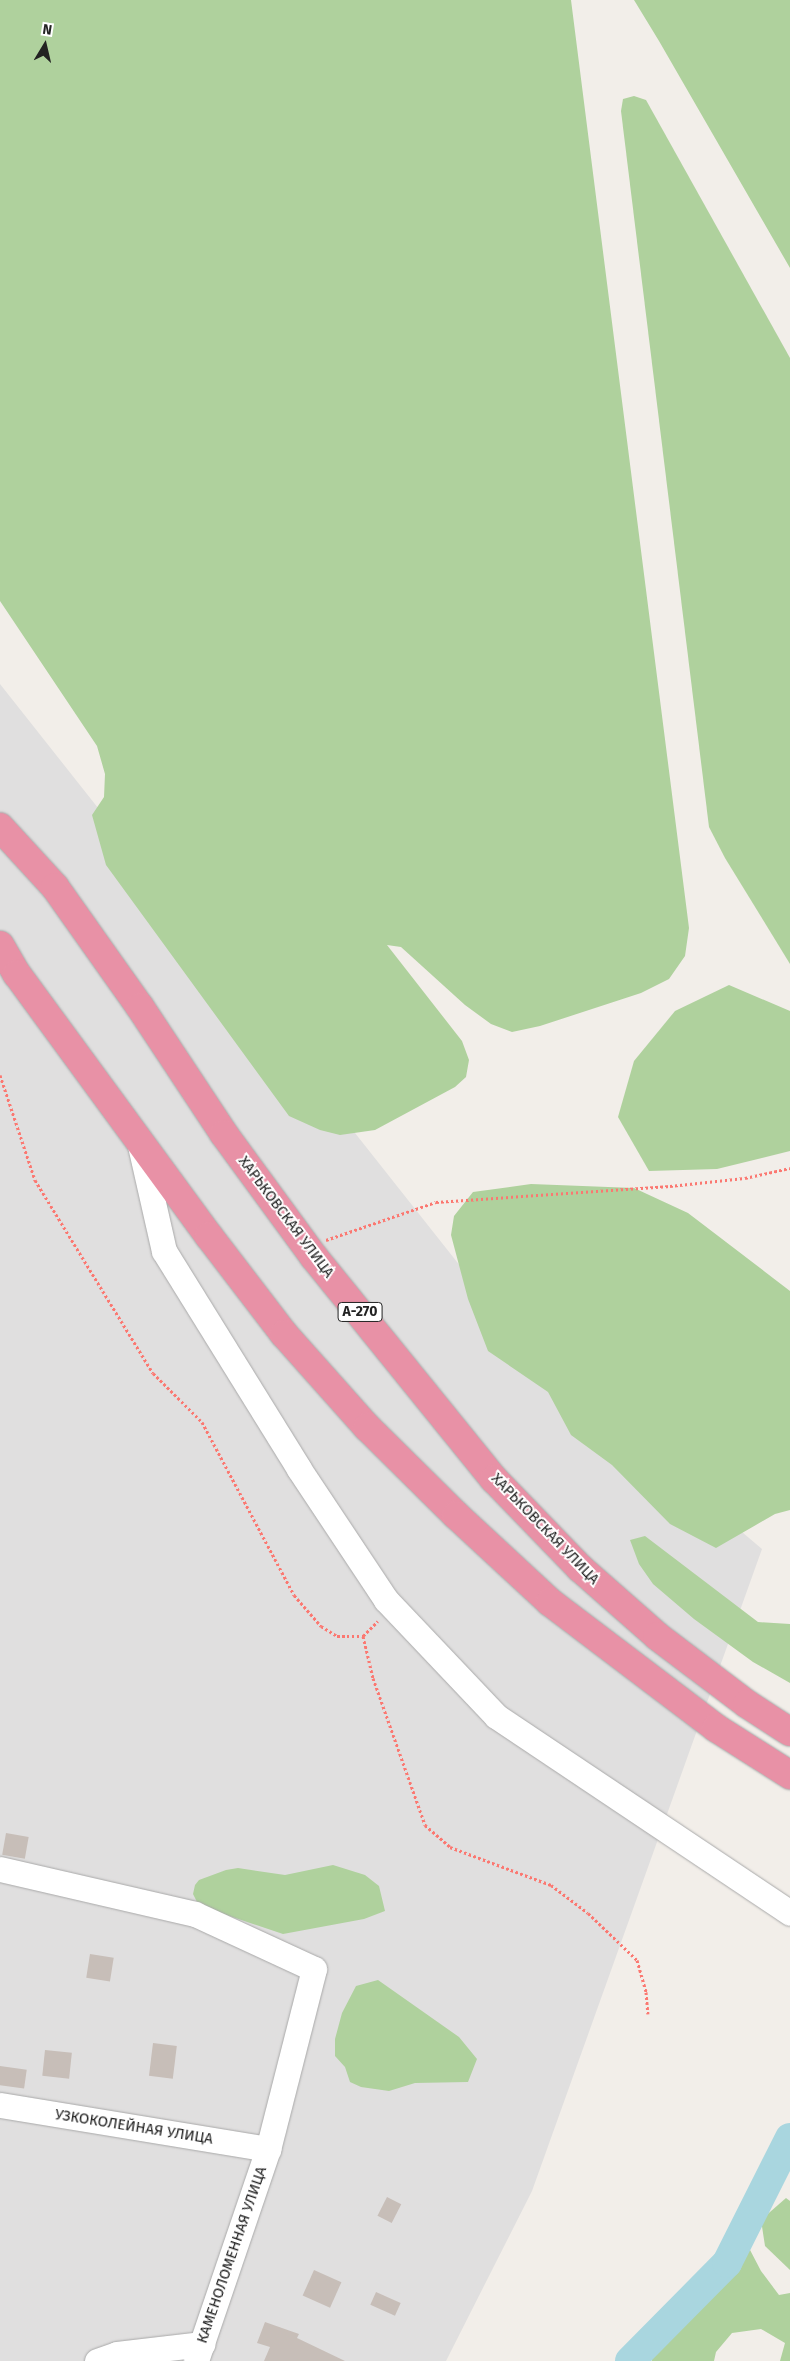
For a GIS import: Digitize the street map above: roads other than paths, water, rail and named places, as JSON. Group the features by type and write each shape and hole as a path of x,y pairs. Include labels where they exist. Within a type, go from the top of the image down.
{"highway":[{"name":"ХАРЬКОВСКАЯ УЛИЦА","path":"0,827 56,887 140,1007 224,1134 307,1246 494,1479 580,1568 656,1636 746,1704 790,1732"},
{"path":"0,945 16,974 284,1334 366,1427 456,1515 550,1602 716,1728 790,1775"}],"street":[{"path":"138,1140 164,1251 299,1470 392,1606 496,1716 790,1913"},
{"name":"КАМЕНОЛОМЕННАЯ УЛИЦА","path":"0,1868 196,1914 314,1969 268,2149 199,2352"},
{"name":"УЗКОКОЛЕЙНАЯ УЛИЦА","path":"0,2105 268,2149"},
{"path":"97,2361 117,2354 199,2352"}],"waterway":[{"path":"630,2361 727,2263 790,2138"}]}
